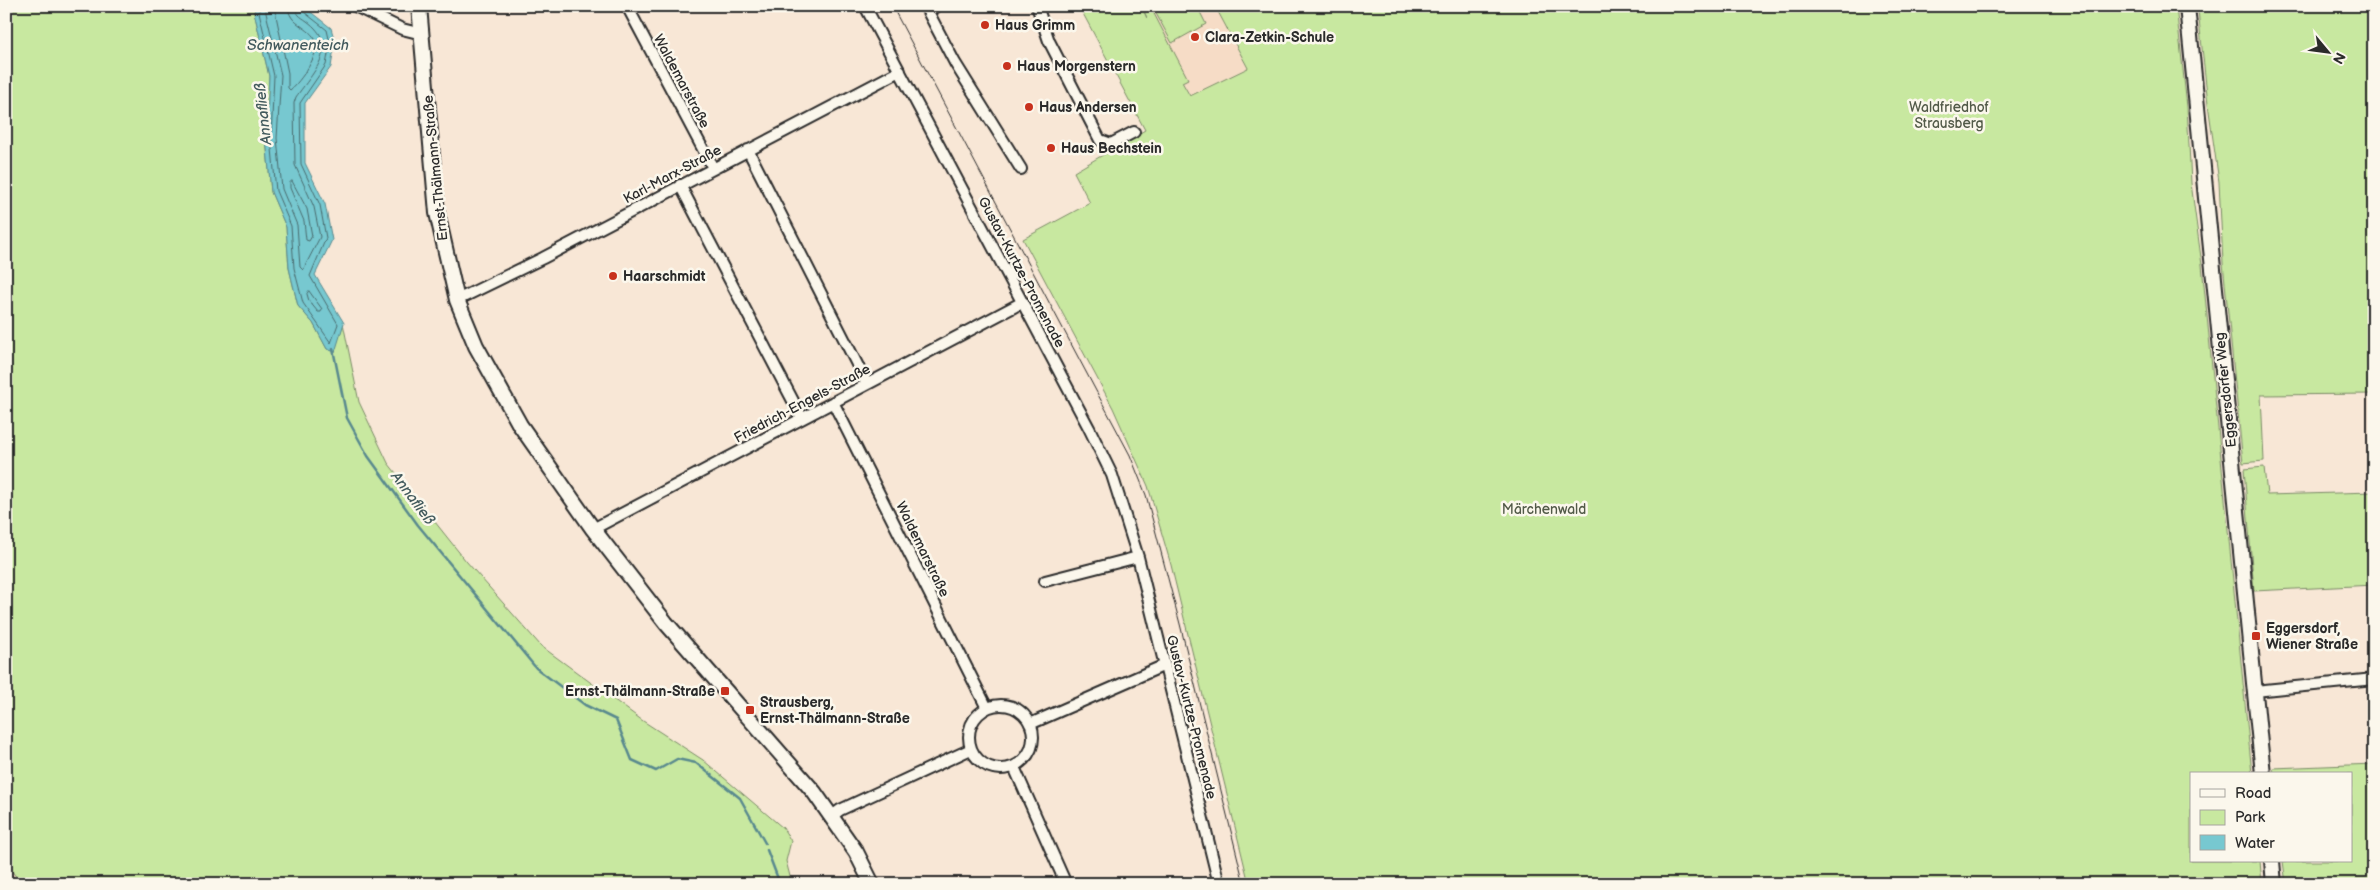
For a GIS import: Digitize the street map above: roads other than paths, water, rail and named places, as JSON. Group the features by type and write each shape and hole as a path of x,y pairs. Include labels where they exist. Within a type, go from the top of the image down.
{"main road":[{"name":"Ernst-Thälmann-Straße","path":"419,6 437,213 457,300 476,346 515,418 593,529 666,623 784,756 832,816 856,852 872,884"},
{"name":"Eggersdorfer Weg","path":"2187,6 2263,772"},
{"path":"2272,862 2274,884"}],"street":[{"path":"355,6 402,29 422,34"},
{"name":"Waldemarstraße","path":"627,6 714,168"},
{"name":"Gustav-Kurtze-Promenade","path":"865,6 1023,302 1112,475 1138,557 1219,884"},
{"path":"1036,6 1049,41 1100,140 1111,144 1134,132"},
{"path":"930,8 955,63 1021,169"},
{"name":"Karl-Marx-Straße","path":"457,300 543,258 900,72"},
{"path":"748,150 867,384"},
{"path":"680,185 802,418"},
{"name":"Friedrich-Engels-Straße","path":"593,529 1023,302"},
{"name":"Waldemarstraße","path":"834,402 987,708"},
{"path":"1045,581 1138,557"},
{"path":"1030,724 1165,665"},
{"path":"2254,691 2374,679"},
{"path":"1010,706 1022,713 1030,724 1033,742 1023,761 1014,767 1004,770 984,765 971,749 970,730 979,714 987,708 1010,706"},
{"path":"832,816 840,810 971,749"},
{"path":"1014,767 1066,884"}],"water":[{"name":"Schwanenteich","path":"256,6 303,6 331,28 335,42 331,67 305,103 305,163 325,204 332,240 315,275 344,323 335,352 327,349 313,323 298,306 289,268 286,227 271,192 266,138 269,76 254,12"}],"waterway":[{"name":"Annafließ","path":"333,349 347,418 368,456 418,525 536,668 585,705 616,720 632,760 656,771 677,759 696,763 740,798 765,843"},
{"name":"Annafließ","path":"767,850 780,884"}],"tram line":[{"path":"892,6 1130,455 1146,495 1244,884"},
{"path":"6,872 15,884"}],"place":[{"name":"Haus Grimm","path":"985,25"},
{"name":"Clara-Zetkin-Schule","path":"1195,37"},
{"name":"Haus Morgenstern","path":"1007,66"},
{"name":"Haus Andersen","path":"1029,107"},
{"name":"Haus Bechstein","path":"1051,148"},
{"name":"Haarschmidt","path":"613,276"},
{"name":"Eggersdorf, Wiener Straße","path":"2256,636"},
{"name":"Ernst-Thälmann-Straße","path":"725,691"},
{"name":"Strausberg, Ernst-Thälmann-Straße","path":"750,710"}],"park label":[{"name":"Waldfriedhof Strausberg","path":"1949,116"},
{"name":"Märchenwald","path":"1544,509"}]}
